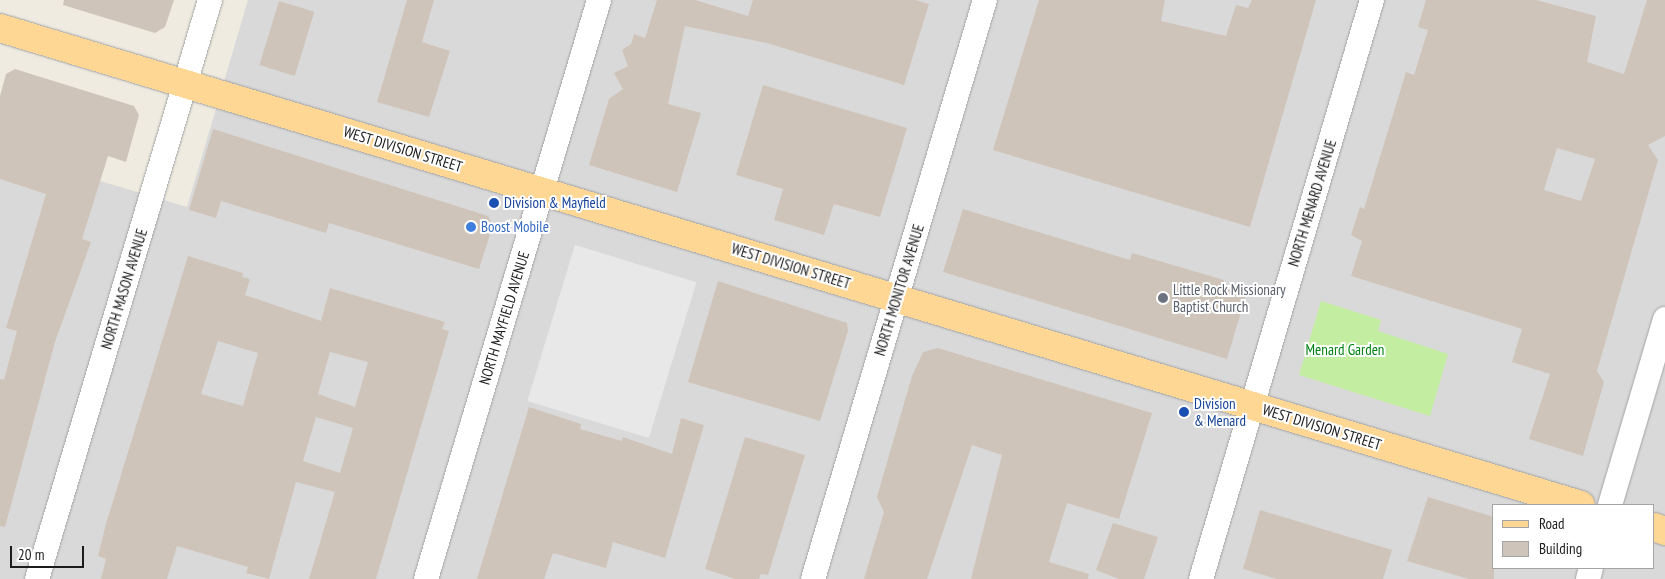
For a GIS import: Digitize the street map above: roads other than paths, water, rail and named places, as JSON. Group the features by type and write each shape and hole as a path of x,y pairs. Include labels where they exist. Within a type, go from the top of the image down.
{"main road":[{"name":"WEST DIVISION STREET","path":"0,28 1579,504"}],"street":[{"name":"NORTH MASON AVENUE","path":"37,579 210,0"},
{"name":"NORTH MAYFIELD AVENUE","path":"426,579 598,0"},
{"name":"NORTH MONITOR AVENUE","path":"813,579 985,0"},
{"name":"NORTH MENARD AVENUE","path":"1200,579 1372,0"},
{"path":"1610,504 1665,319"}],"place":[{"name":"Division & Mayfield","path":"494,203"},
{"name":"Boost Mobile","path":"471,227"},
{"name":"Little Rock Missionary Baptist Church","path":"1163,298"},
{"name":"Division & Menard","path":"1184,412"}],"park label":[{"name":"Menard Garden","path":"1345,350"}]}
